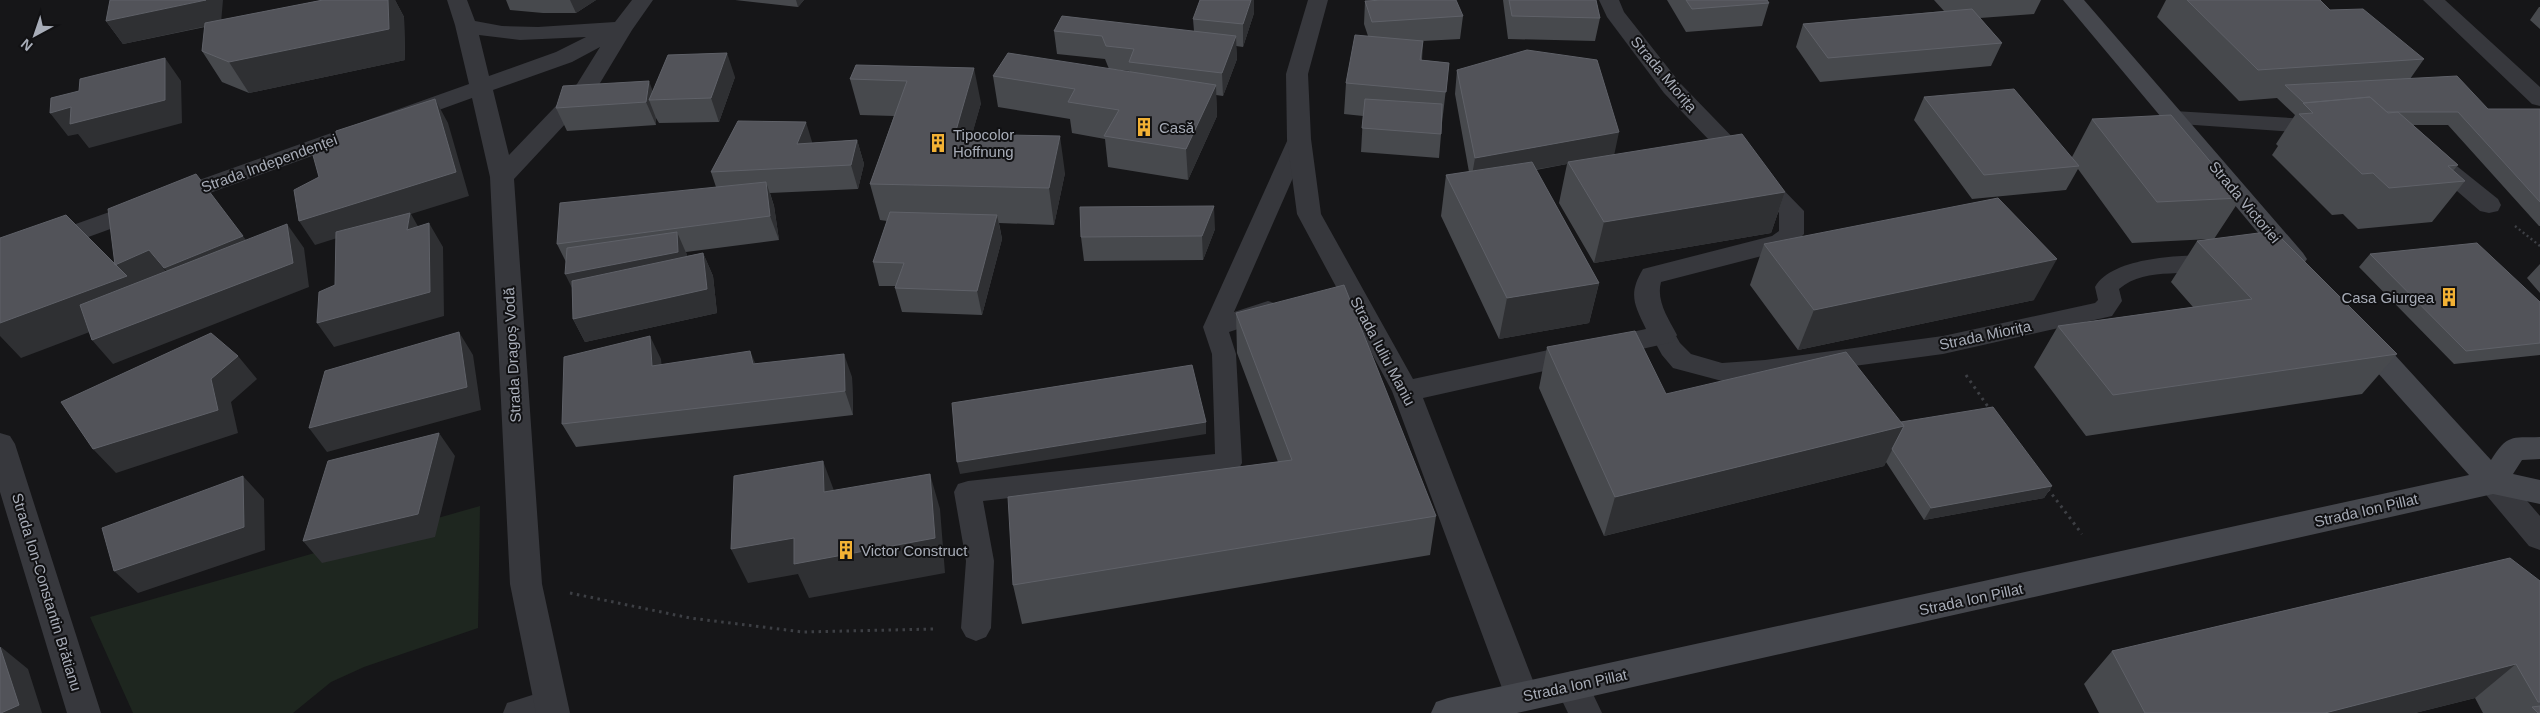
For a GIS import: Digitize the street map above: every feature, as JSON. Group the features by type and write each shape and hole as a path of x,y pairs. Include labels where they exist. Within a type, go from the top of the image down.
{"main road":[{"name":"Strada Victoriei","path":"2073,0 2300,267"},
{"path":"2346,319 2493,482 2514,449 2540,448"},
{"name":"Strada Ion Pillat","path":"1448,713 1522,696 1578,699 2109,568 2493,482 2540,492"}],"street":[{"name":"Strada Dragoș Vodă","path":"457,0 466,25 502,177 526,584 552,708"},
{"path":"502,177 586,88 625,25 643,0"},
{"name":"Strada Iuliu Maniu","path":"1318,0 1297,74 1299,139 1309,214 1338,287 1406,390 1522,696"},
{"name":"Strada Miorița","path":"1609,0 1614,13 1672,88 1792,211 1791,234 1780,244 1652,275 1646,283 1644,294 1663,335"},
{"path":"2433,0 2540,99"},
{"path":"466,25 506,34 557,34 625,25"},
{"name":"Strada Independenței","path":"0,260 564,57 625,25"},
{"path":"2174,118 2345,129"},
{"path":"2417,145 2489,205"},
{"path":"1406,390 1663,335"},
{"name":"Strada Ion-Constantin Brătianu","path":"0,444 84,713"},
{"path":"2493,482 2540,537"}],"lane":[{"path":"976,628 980,561 968,492 1229,463 1224,354 1215,327 1299,139"},
{"path":"2265,261 2300,267"},
{"name":"Strada Miorița","path":"1663,335 1671,349 1682,361 1722,372 1765,369 1943,344 2103,310 2110,301 2107,287 2111,282 2121,277 2188,264 2236,262"},
{"path":"1215,327 1291,303"},
{"path":"518,713 552,708"}],"path":[{"path":"1943,344 1996,417"},
{"path":"2043,482 2109,568"},
{"path":"526,584 690,618 803,632 976,628"}],"shaded area":[{"path":"480,506 478,628 364,667 331,682 293,713 133,713 90,617"}],"building":[{"path":"110,0 206,0 106,21"},
{"path":"323,0 388,0 389,29 229,62 202,51 205,23"},
{"path":"1200,0 1251,0 1243,24 1193,19"},
{"path":"1456,0 1463,16 1372,22 1365,1"},
{"path":"1509,0 1596,0 1600,18 1512,16"},
{"path":"1686,0 1767,0 1769,3 1692,9"},
{"path":"2187,0 2320,0 2330,10 2363,9 2424,59 2258,70"},
{"path":"1972,9 2002,43 1828,58 1803,24"},
{"path":"1062,16 1236,36 1222,73 1129,62 1134,49 1106,46 1102,36 1054,31"},
{"path":"1355,35 1423,41 1420,60 1449,63 1446,92 1346,83"},
{"path":"1527,50 1597,60 1619,132 1475,158 1457,70"},
{"path":"727,53 711,98 649,100 668,55"},
{"path":"1008,53 1216,85 1186,149 1104,136 1119,110 1068,102 1075,89 993,76"},
{"path":"165,58 165,100 70,124 71,107 50,113 51,98 79,91 80,79"},
{"path":"856,65 974,68 955,134 1060,136 1049,188 870,184 907,81 850,79"},
{"path":"2457,76 2488,109 2540,109 2540,202 2458,112 2387,112 2370,97 2304,103 2285,85"},
{"path":"649,81 646,102 556,108 563,86"},
{"path":"2014,89 2079,166 1984,175 1924,97"},
{"path":"2370,97 2388,113 2398,112 2458,165 2448,166 2465,181 2389,188 2373,173 2362,174 2299,114 2313,113 2303,103"},
{"path":"435,99 456,172 299,221 294,190 319,177 311,148 336,140 336,131"},
{"path":"1365,99 1442,104 1441,134 1362,128"},
{"path":"2171,115 2241,198 2157,202 2092,119"},
{"path":"738,121 806,122 797,144 857,140 851,165 711,172"},
{"path":"1742,134 1785,192 1604,222 1568,162"},
{"path":"1532,162 1599,283 1507,298 1446,175"},
{"path":"196,174 243,236 164,268 149,250 115,265 108,209"},
{"path":"766,182 770,216 557,244 560,203"},
{"path":"1998,198 2057,259 1814,310 1764,244"},
{"path":"1214,206 1202,236 1081,237 1080,207"},
{"path":"890,212 997,215 977,291 895,288 904,263 873,262"},
{"path":"410,213 407,230 429,223 430,292 317,323 319,292 335,285 336,232"},
{"path":"66,215 127,276 0,323 0,238"},
{"path":"287,224 293,263 92,340 80,305"},
{"path":"2274,231 2397,354 2113,395 2058,326 2252,299 2197,241"},
{"path":"677,232 678,252 565,274 567,248"},
{"name":"Casa Giurgea","path":"2477,243 2540,302 2540,343 2466,351 2370,254"},
{"path":"703,253 707,289 573,319 572,281"},
{"path":"1344,285 1436,516 1013,585 1008,497 1292,460 1236,313"},
{"path":"1635,331 1666,394 1846,352 1904,426 1615,497 1547,347"},
{"path":"459,332 467,387 309,428 325,371"},
{"path":"211,333 238,356 211,379 218,410 93,449 61,402"},
{"path":"650,336 652,366 750,351 753,364 844,354 845,391 562,424 564,357"},
{"path":"1192,365 1206,422 957,462 952,403"},
{"path":"1993,407 2052,486 1931,508 1892,449 1904,426 1901,422"},
{"path":"439,433 418,514 303,541 328,461"},
{"path":"823,461 824,492 930,474 935,538 794,564 794,538 731,549 734,476"},
{"path":"243,476 244,527 114,571 102,528"},
{"path":"2510,558 2540,581 2540,702 2538,702 2516,664 2325,713 2145,713 2112,651"},
{"path":"0,647 19,705 1,713 0,713"},
{"path":"2540,706 2540,713 2532,707"}],"place":[{"name":"Casă","path":"1144,127"},
{"name":"Tipocolor Hoffnung","path":"938,143"},
{"name":"Casa Giurgea","path":"2449,297"},
{"name":"Victor Construct","path":"846,550"}]}
